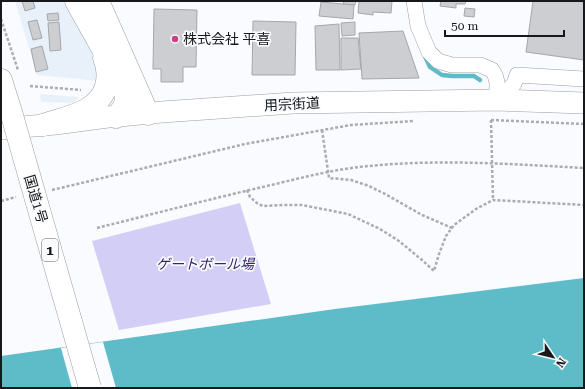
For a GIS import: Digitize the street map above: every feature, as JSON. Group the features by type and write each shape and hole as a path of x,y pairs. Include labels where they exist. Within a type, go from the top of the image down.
{"highway":[{"path":"76,1 124,89 126,98 125,105 116,117"},
{"path":"98,1 148,114"},
{"path":"43,125 86,111 99,101 104,94 108,76 107,65 98,42"},
{"name":"国道1号","path":"10,76 4,120 30,177 90,388"}],"street":[{"path":"414,1 418,26 429,52 438,61 452,65 480,65 492,70 497,82 497,100"},
{"path":"497,100 514,84 517,75 584,79"},
{"name":"用宗街道","path":"4,120 43,125 148,114 293,103 497,100 584,103"}],"path":[{"path":"1,19 10,76"},
{"path":"30,86 81,90"},
{"path":"486,120 584,124"},
{"path":"491,120 493,200"},
{"path":"51,190 246,144 351,125 414,121"},
{"path":"322,130 329,178 351,180 369,186 422,215 452,228"},
{"path":"96,228 247,190 328,172 368,166 423,163 492,163 584,168"},
{"path":"247,190 250,196 258,204 263,206 283,204 302,205 348,214 380,229 399,241 434,271 446,236 452,228 464,217 493,200 584,205"}],"shaded area":[{"path":"15,1 65,1 99,60 100,81 37,75"},
{"path":"40,94 79,97 73,103 41,102"}],"green space":[{"name":"ゲートボール場","path":"240,203 271,304 119,330 92,241"}],"water":[{"path":"584,278 584,388 1,388 1,356 335,309"}],"pier":[{"path":"103,342 116,388 72,388 61,348"}],"building":[{"path":"22,1 33,1 35,8 25,11"},
{"path":"344,1 356,1 355,5 343,4"},
{"path":"359,1 392,1 391,13 373,12 373,15 358,13"},
{"path":"441,1 466,1 465,4 456,4 456,8 440,6"},
{"path":"533,1 584,1 584,60 526,52"},
{"path":"321,2 354,5 353,19 319,16"},
{"path":"465,8 475,9 474,17 464,16"},
{"name":"株式会社 平喜","path":"154,9 197,10 196,67 183,67 183,82 161,82 161,69 153,69"},
{"path":"58,13 59,20 48,21 47,14"},
{"path":"37,20 42,38 33,40 28,22"},
{"path":"253,21 296,22 295,75 252,75"},
{"path":"59,22 61,50 50,51 48,23"},
{"path":"355,22 355,35 342,36 341,23"},
{"path":"339,24 340,70 316,70 315,26"},
{"path":"403,31 419,78 362,79 359,33"},
{"path":"341,38 358,38 361,69 341,70"},
{"path":"42,46 48,69 36,72 31,49"}],"waterway":[{"path":"425,56 430,67 442,75 474,76 480,80"}],"place":[{"name":"株式会社 平喜","path":"175,39"}]}
